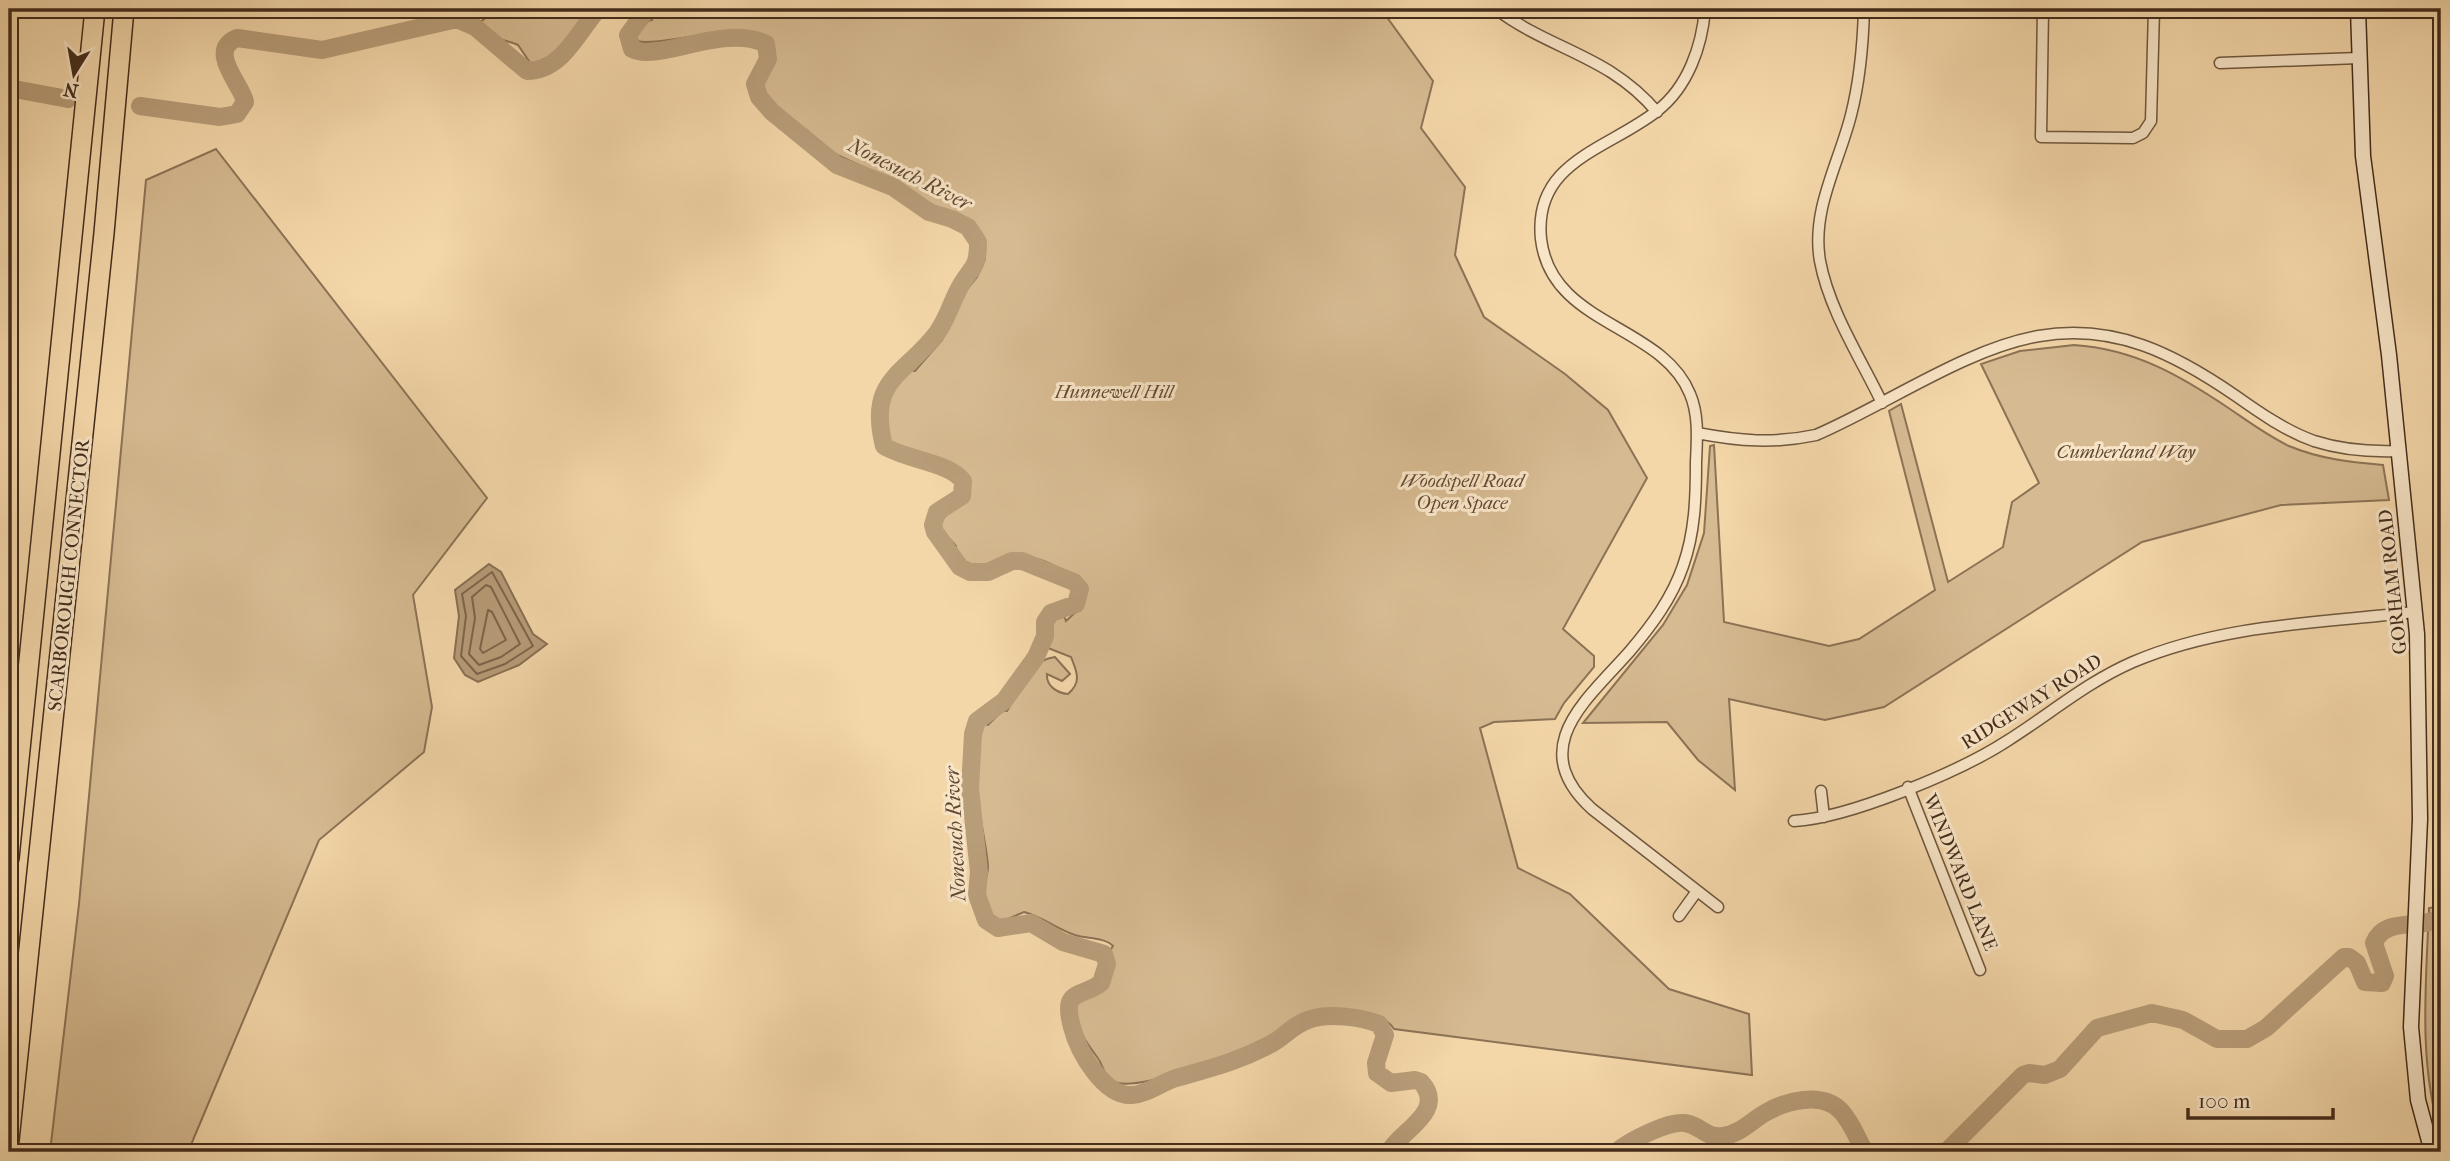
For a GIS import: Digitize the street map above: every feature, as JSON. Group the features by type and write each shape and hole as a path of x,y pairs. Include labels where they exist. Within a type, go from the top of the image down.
{"highway":[{"name":"SCARBOROUGH CONNECTOR","path":"9,858 95,9"},
{"name":"SCARBOROUGH CONNECTOR","path":"9,1140 102,258 124,9"}],"main road":[{"name":"GORHAM ROAD","path":"2358,9 2363,156 2389,355 2416,612 2421,760 2411,1027 2420,1111 2432,1152"}],"street":[{"path":"1496,9 1543,39 1619,75 1657,112"},
{"path":"1705,9 1703,28 1693,61 1677,91 1657,112 1578,159 1556,179 1545,202 1541,237 1552,274 1572,298 1651,351 1679,377 1693,401 1697,433 1693,528 1679,576 1648,629 1584,700 1570,721 1563,739 1563,757 1568,777 1580,798 1718,907"},
{"path":"1864,9 1856,94 1823,205 1818,239 1820,261 1833,301 1882,403"},
{"path":"2043,9 2041,137 2127,138 2143,133 2151,121 2154,9"},
{"path":"2220,63 2359,58"},
{"path":"1697,433 1755,443 1816,435 1979,355 2013,342 2065,333 2100,334 2134,341 2166,352 2284,427 2314,441 2355,450 2398,451"},
{"name":"RIDGEWAY ROAD","path":"1794,821 1824,817 1908,787 1988,752 2085,686 2169,648 2236,632 2416,612"},
{"name":"WINDWARD LANE","path":"1908,787 1980,970"},
{"path":"1821,791 1824,817"},
{"path":"1679,916 1697,891"}],"green space":[{"path":"499,9 587,9 557,51 541,62 531,64 518,45 491,36 483,28 480,22"},
{"name":"Hunnewell Hill","path":"653,9 1381,9 1433,81 1421,128 1465,187 1455,255 1484,317 1565,374 1608,410 1647,478 1563,629 1594,656 1594,667 1564,703 1555,719 1494,722 1480,728 1518,868 1570,894 1669,989 1749,1014 1752,1075 1394,1029 1379,1018 1328,1012 1302,1016 1255,1045 1191,1070 1127,1084 1115,1082 1108,1077 1082,1035 1074,1010 1082,996 1103,988 1109,970 1108,954 1113,946 1105,941 1068,932 1024,912 1003,921 990,914 983,899 988,867 974,768 977,732 984,720 984,724 988,725 1002,711 1007,711 1026,677 1038,664 1055,657 1070,674 1062,681 1047,674 1050,685 1068,694 1072,690 1077,681 1071,657 1048,648 1045,626 1050,619 1063,613 1066,621 1079,609 1082,593 1069,577 1041,560 1010,558 978,570 959,561 954,555 956,546 939,527 944,517 963,498 963,483 945,468 905,452 886,440 888,435 885,411 891,382 896,383 905,370 915,371 942,340 961,297 977,277 985,259 981,232 970,222 938,208 885,177 822,148 808,131 773,106 759,90 770,66 767,48 756,37 738,33 652,42 637,41 633,35 644,22 652,20"},
{"path":"9,124 14,138 14,344 9,383"},
{"path":"216,149 487,498 413,595 432,707 424,752 319,840 188,1152 50,1152 79,904 146,180"},
{"name":"Cumberland Way","path":"2074,345 2117,352 2156,366 2194,386 2289,446 2324,457 2383,465 2389,500 2281,505 2142,542 1884,707 1825,720 1729,699 1735,790 1698,760 1667,722 1583,723 1663,625 1687,585 1704,533 1710,446 1714,445 1724,622 1829,646 1859,639 1935,590 1889,411 1901,404 1948,582 2003,547 2012,502 2039,483 1981,364 2020,351"},
{"path":"2441,906 2441,1137 2429,1080 2425,995 2429,908"}],"water":[{"path":"489,564 501,572 533,634 547,644 519,665 478,682 465,675 454,658 459,616 455,590"}],"waterway":[{"name":"Nonesuch River","path":"140,106 220,117 237,114 245,102 225,60 228,44 237,38 322,50 457,19 475,27 527,71 539,69 550,65 568,49 598,9"},
{"name":"Nonesuch River","path":"647,9 628,35 632,49 643,52 658,51 731,38 766,44 768,59 755,84 759,97 772,112 837,165 893,187 929,212 968,227 978,242 976,262 941,327 892,380 885,392 880,406 880,424 884,446 948,469 963,481 962,496 937,512 933,525 935,532 960,567 970,572 988,572 1012,561 1022,561 1074,582 1080,589 1076,604 1051,613 1045,622 1045,636 1036,657 1004,701 977,721 973,734 970,788 979,872 977,895 986,920 998,928 1031,923 1063,942 1104,954 1107,964 1101,983 1075,996 1069,1006 1069,1015 1075,1037 1086,1060 1102,1081 1122,1094 1143,1093 1176,1078 1247,1056 1311,1019 1345,1017 1379,1024 1385,1035 1376,1063 1377,1073 1391,1083 1415,1080 1421,1082 1428,1093 1429,1103 1418,1121 1389,1152"},
{"name":"Nonesuch River","path":"9,88 68,99"},
{"name":"Nonesuch River","path":"1946,1152 2023,1075 2045,1075 2060,1069 2097,1028 2152,1013 2183,1020 2217,1039 2247,1039 2266,1028 2344,957 2357,963 2365,982 2382,983 2385,976 2374,943 2379,935 2394,926 2441,918"},
{"name":"Nonesuch River","path":"1616,1152 1630,1142 1672,1124 1689,1124 1709,1134 1729,1135 1765,1113 1803,1100 1824,1101 1841,1111 1865,1152"}],"park label":[{"name":"Woodspell Road Open Space","path":"1462,491"}]}
